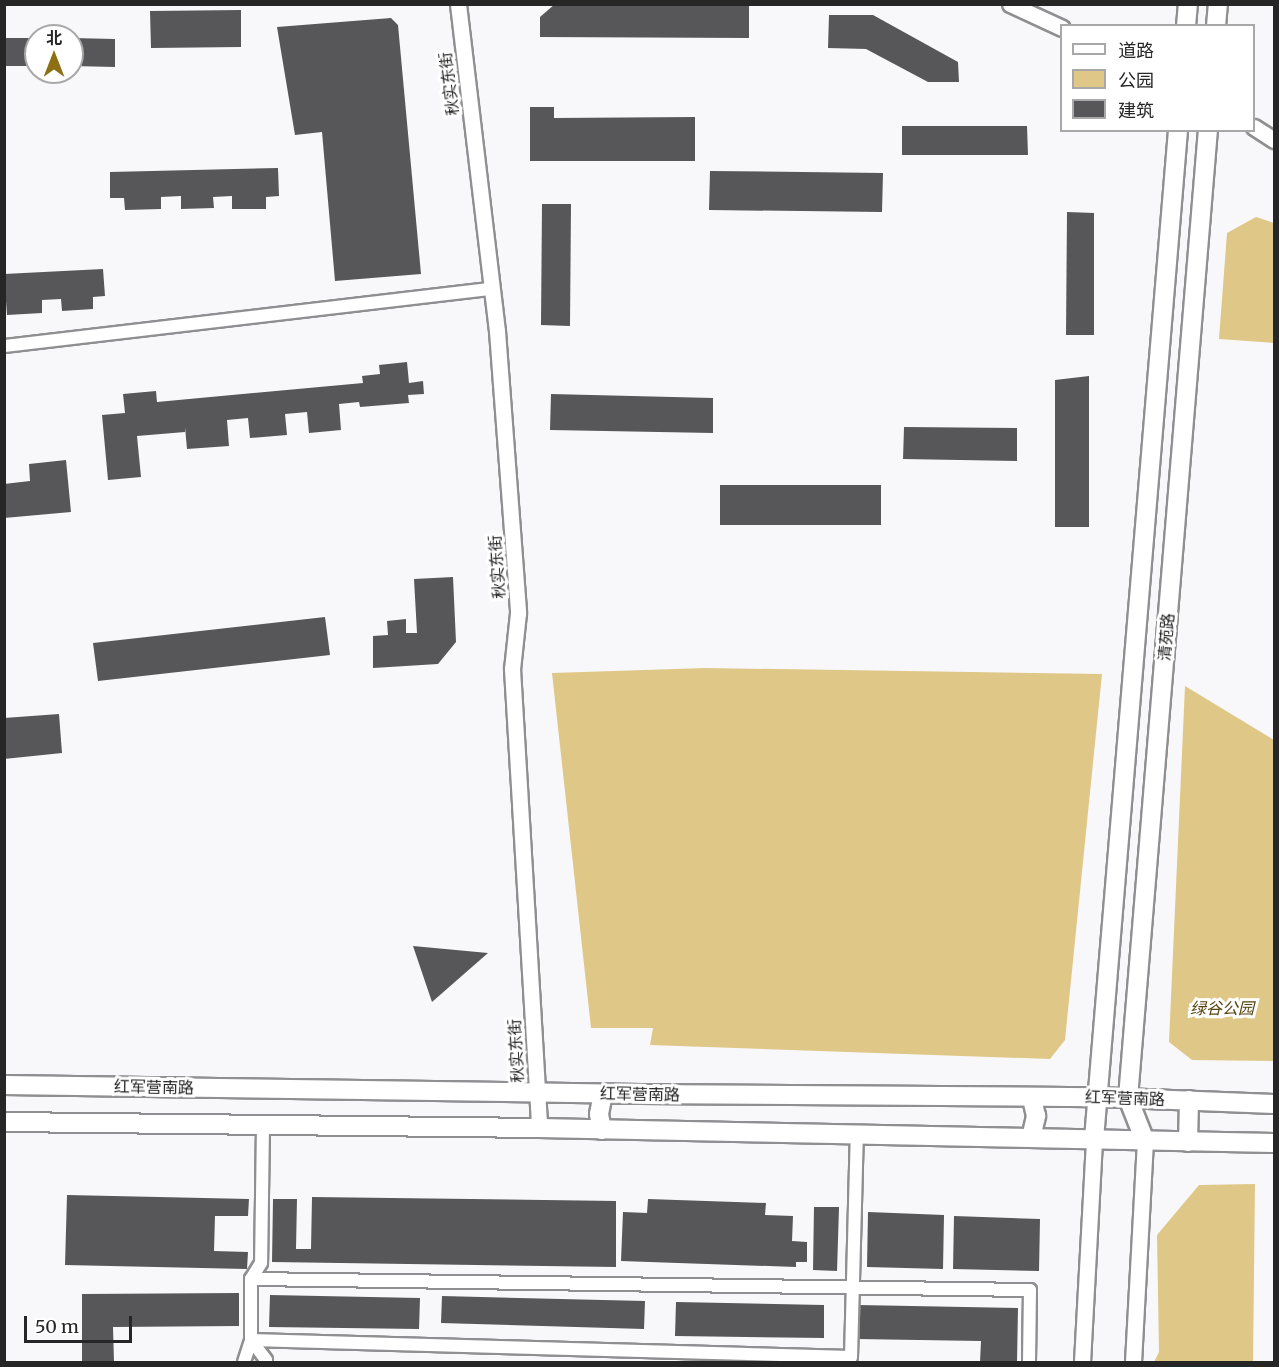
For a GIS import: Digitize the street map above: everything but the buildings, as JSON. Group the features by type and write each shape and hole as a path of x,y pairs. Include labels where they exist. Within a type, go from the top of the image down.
{"main road":[{"path":"1186,24 1188,4"},
{"path":"1216,24 1218,4"},
{"name":"清苑路","path":"1094,1139 1178,132"},
{"name":"清苑路","path":"1145,1141 1128,1098 1208,132"},
{"name":"红军营南路","path":"4,1085 603,1094 1032,1098 1097,1096 1275,1104"},
{"path":"602,1130 599,1114 603,1094"},
{"path":"1031,1138 1036,1116 1032,1098"},
{"path":"1188,1142 1189,1100"},
{"path":"4,1122 539,1128 1275,1143"}],"street":[{"name":"秋实东街","path":"458,4 492,289 518,613 512,669 539,1128"},
{"path":"1010,4 1060,27"},
{"path":"1255,128 1275,140"},
{"path":"4,345 492,289"},
{"path":"244,1362 251,1340 251,1279 261,1263 263,1125"},
{"path":"251,1340 851,1357 857,1135"},
{"path":"1082,1362 1094,1139"},
{"path":"1133,1362 1145,1141"},
{"path":"251,1279 1030,1290 1029,1362"},
{"path":"251,1340 266,1360 265,1362"}],"green space":[{"path":"1256,217 1274,223 1274,343 1219,339 1227,233"},
{"path":"706,668 1102,674 1065,1040 1050,1059 650,1045 653,1028 591,1028 552,673"},
{"name":"绿谷公园","path":"1185,686 1274,740 1274,1061 1192,1060 1169,1042"},
{"path":"1255,1184 1253,1362 1154,1362 1159,1352 1157,1235 1199,1185"}]}
